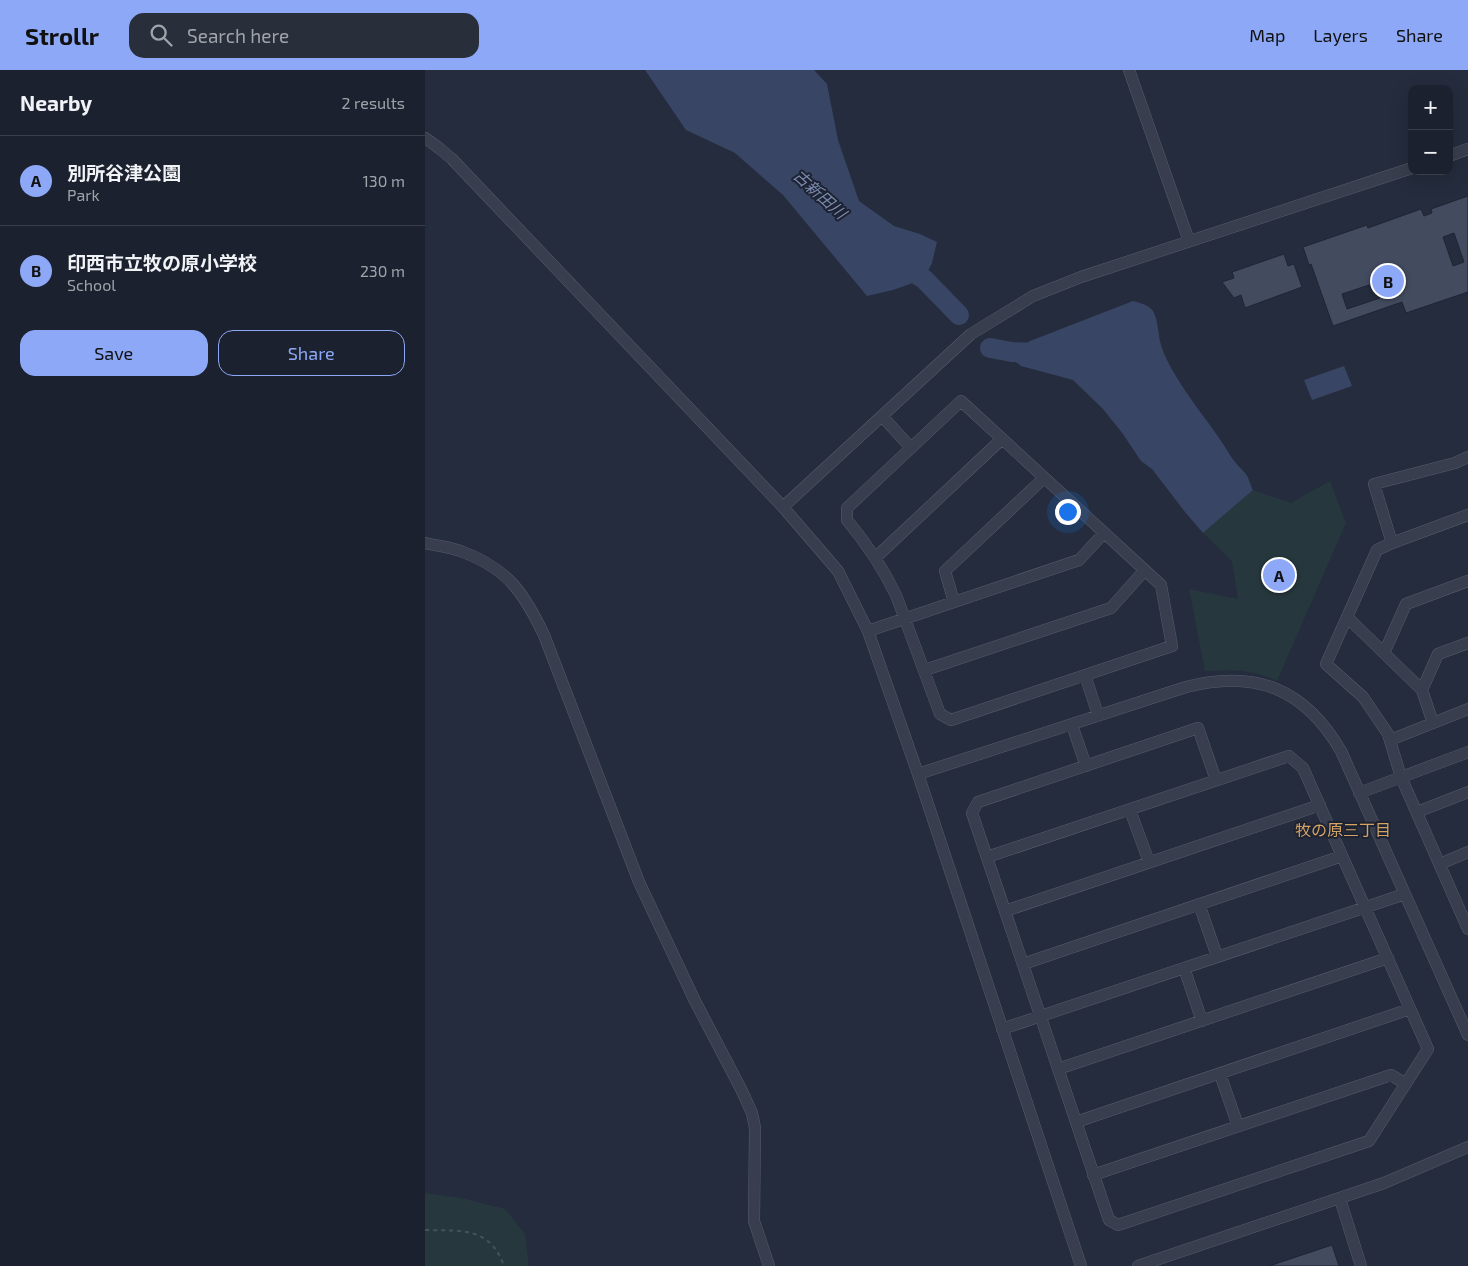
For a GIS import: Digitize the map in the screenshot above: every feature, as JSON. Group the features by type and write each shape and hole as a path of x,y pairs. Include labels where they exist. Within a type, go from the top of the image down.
{"street":[{"path":"1129,70 1189,242"},
{"path":"425,138 453,159 783,507 838,570 868,632 918,774 1081,1266"},
{"path":"1453,155 1468,149"},
{"path":"783,507 971,334 1033,296 1081,277 1408,169"},
{"path":"961,401 1161,585 1172,646 951,720 940,714 906,618 889,581 864,540 847,520 847,508 911,448 961,401"},
{"path":"882,416 911,448"},
{"path":"875,558 1002,439"},
{"path":"1392,543 1374,484 1455,463 1468,457"},
{"path":"954,602 945,571 1044,478"},
{"path":"1468,515 1377,550 1326,664 1363,697 1388,734 1401,777 1440,864 1465,912 1468,929"},
{"path":"868,632 1079,560 1103,533"},
{"path":"425,543 461,551 498,570 523,595 533,611 544,635 639,882 694,999 741,1089 751,1114 755,1128 754,1221 769,1266"},
{"path":"925,670 1111,608 1144,571"},
{"path":"1384,653 1406,604 1468,581"},
{"path":"1347,617 1422,690 1433,723"},
{"path":"1422,690 1438,654 1468,643"},
{"path":"1085,675 1099,715"},
{"path":"918,774 1208,681 1251,681 1272,687 1299,702 1321,721 1341,751 1468,1035"},
{"path":"1390,740 1468,709"},
{"path":"1071,725 1085,766"},
{"path":"987,857 1289,756 1303,768 1429,1049 1369,1141 1118,1225 1109,1220 972,813 978,802 1198,728 1216,780"},
{"path":"1359,792 1468,752"},
{"path":"1417,812 1468,792"},
{"path":"1005,911 1320,805"},
{"path":"1131,810 1149,862"},
{"path":"1440,864 1468,852"},
{"path":"1023,964 1342,856"},
{"path":"1002,1029 1405,894"},
{"path":"1199,904 1217,956"},
{"path":"1058,1069 1388,958"},
{"path":"1184,968 1202,1021"},
{"path":"1076,1122 1411,1009"},
{"path":"1219,1074 1238,1126"},
{"path":"1093,1175 1391,1074 1406,1084"},
{"path":"1138,1266 1340,1199 1417,1169 1468,1146"},
{"path":"1340,1199 1361,1266"}],"path":[{"path":"425,1230 451,1229 476,1234 492,1244 500,1255 503,1266"}],"shaded area":[{"path":"1330,481 1346,523 1277,681 1251,672 1205,671 1189,589 1238,599 1232,561 1203,533 1253,490 1291,503"},
{"path":"425,1193 461,1198 505,1209 525,1234 529,1266 425,1266"}],"water":[{"path":"645,70 814,70 827,84 838,140 859,201 894,226 920,234 937,242 932,263 924,279 893,290 867,296 783,195 735,153 686,130"},
{"path":"1133,301 1147,306 1155,314 1162,348 1170,366 1232,458 1246,475 1253,490 1203,533 1152,469 1141,461 1103,409 1073,380 1021,366 1012,359 1012,352 1030,341"},
{"path":"1344,366 1352,386 1312,400 1304,380"}],"building":[{"path":"1468,196 1468,292 1406,313 1402,302 1333,326 1303,247 1367,225 1368,228 1421,209 1424,216 1432,213 1431,209","holes":["1454,233 1464,262 1453,266 1443,237","1375,283 1380,298 1347,309 1342,294"]},
{"path":"1284,254 1288,266 1294,264 1302,287 1245,308 1241,295 1234,298 1222,282 1234,278 1232,272"},
{"path":"1332,1245 1339,1266 1269,1266"}],"waterway":[{"name":"古新田川","path":"902,266 924,279 959,315"},
{"name":"古新田川","path":"990,348 1012,352 1039,353"}],"place":[{"name":"印西市立牧の原小学校","path":"1388,281"},
{"name":"別所谷津公園","path":"1279,575"}],"district":[{"name":"牧の原三丁目","path":"1343,830"}]}
